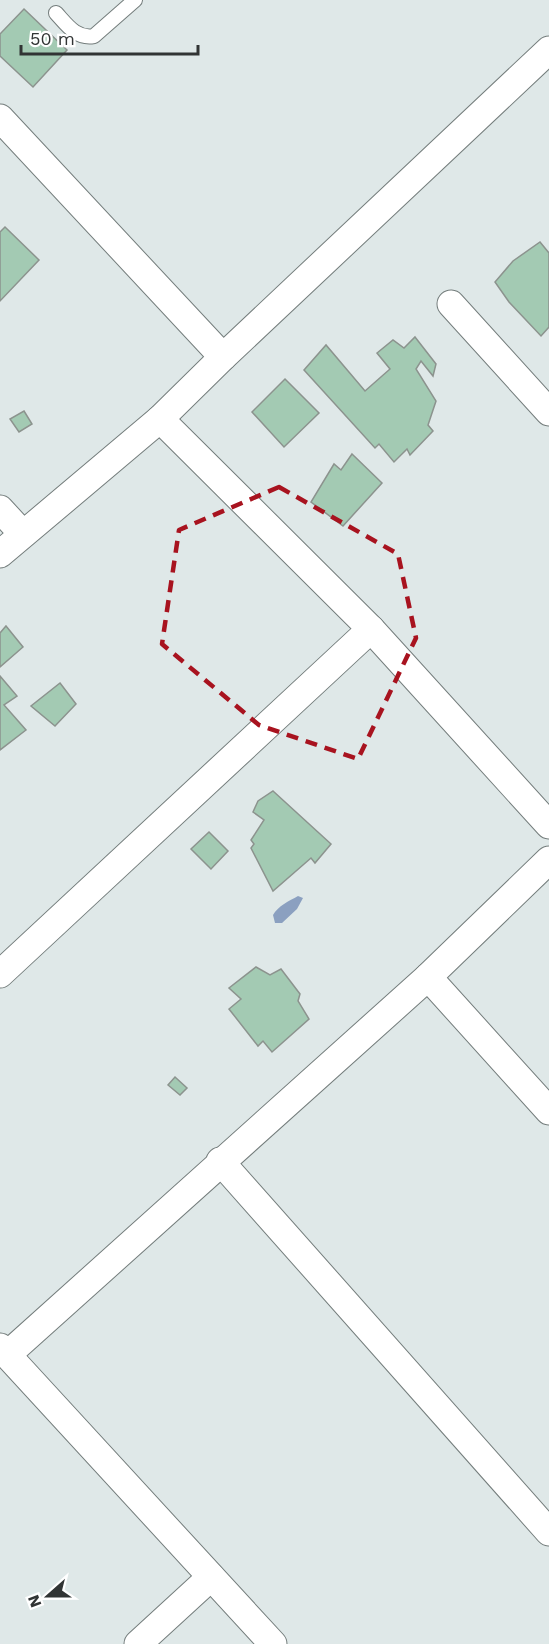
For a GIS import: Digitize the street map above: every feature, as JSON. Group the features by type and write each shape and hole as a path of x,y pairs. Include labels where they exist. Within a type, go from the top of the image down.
{"street":[{"path":"0,554 160,419 549,51"},
{"path":"0,118 223,357"},
{"path":"451,304 549,412"},
{"path":"160,419 370,628 549,825"},
{"path":"0,509 22,534"},
{"path":"0,974 370,628"},
{"path":"273,1644 3,1351 428,977 549,860"},
{"path":"428,977 549,1111"},
{"path":"220,1161 549,1532"},
{"path":"138,1644 211,1577"}],"lane":[{"path":"56,13 74,33 86,37 94,36 135,0"}],"highlighted area":[{"path":"279,487 398,554 416,638 358,759 259,725 162,644 179,530"}],"water":[{"path":"298,896 303,898 297,909 282,923 275,923 273,915 275,912"}],"building":[{"path":"24,9 67,50 33,87 0,56 0,34"},
{"path":"5,227 39,260 0,301 0,232"},
{"path":"540,242 549,253 549,327 541,336 509,302 495,282 513,261"},
{"path":"415,337 436,364 433,376 421,361 416,369 436,401 428,425 433,431 410,455 407,449 394,462 379,444 375,448 304,370 326,345 365,391 390,369 377,353 393,340 404,348"},
{"path":"285,379 319,413 284,447 252,412"},
{"path":"24,411 32,424 19,432 10,419"},
{"path":"352,454 382,483 343,526 311,502 334,464 341,470"},
{"path":"6,626 23,647 0,667 0,633"},
{"path":"0,676 17,696 4,705 26,730 0,750"},
{"path":"60,683 76,704 55,726 31,706"},
{"path":"273,791 331,844 315,863 311,858 273,891 251,848 254,844 251,840 264,820 253,812 258,801"},
{"path":"209,832 228,851 211,869 191,849"},
{"path":"256,967 270,975 281,969 300,994 298,1001 309,1019 272,1052 263,1041 258,1046 229,1009 241,999 229,988"},
{"path":"175,1077 187,1088 180,1095 168,1085"}]}
